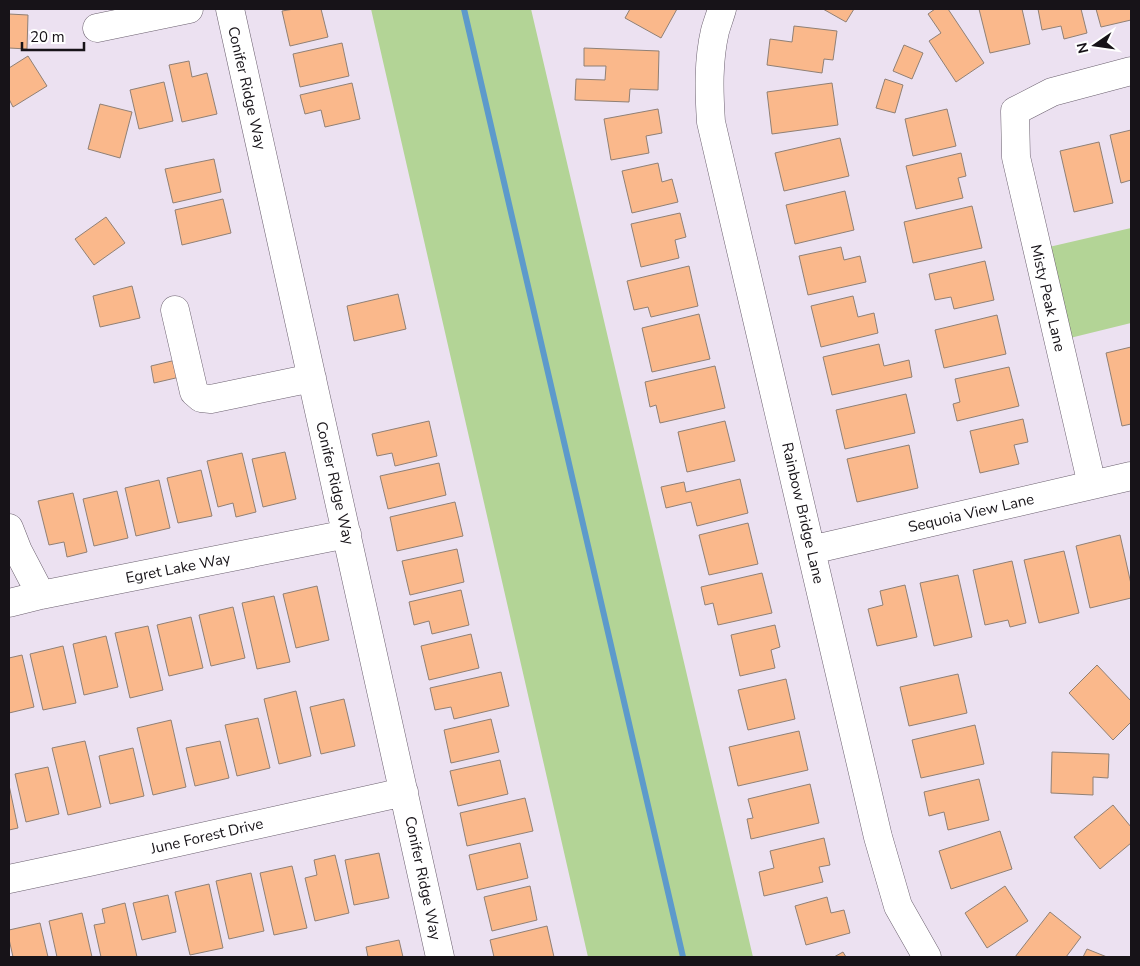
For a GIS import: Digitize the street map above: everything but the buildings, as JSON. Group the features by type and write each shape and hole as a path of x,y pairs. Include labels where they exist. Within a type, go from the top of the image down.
{"street":[{"path":"97,28 189,9"},
{"name":"Conifer Ridge Way","path":"230,9 440,957"},
{"name":"Rainbow Bridge Lane","path":"722,9 715,32 711,61 709,89 711,122 878,838 898,906 927,957"},
{"name":"Misty Peak Lane","path":"1092,485 1016,157 1015,111 1052,92 1124,74 1131,70"},
{"path":"175,310 194,392 201,398 210,399 312,378"},
{"name":"Sequoia View Lane","path":"811,550 1131,476"},
{"path":"9,528 18,552 41,595"},
{"name":"Egret Lake Way","path":"9,603 347,534"},
{"name":"June Forest Drive","path":"9,879 404,792"}],"green space":[{"path":"371,9 531,9 753,957 588,957"},
{"path":"1131,228 1131,323 1070,338 1049,247"}],"waterway":[{"path":"464,9 683,957"}]}
